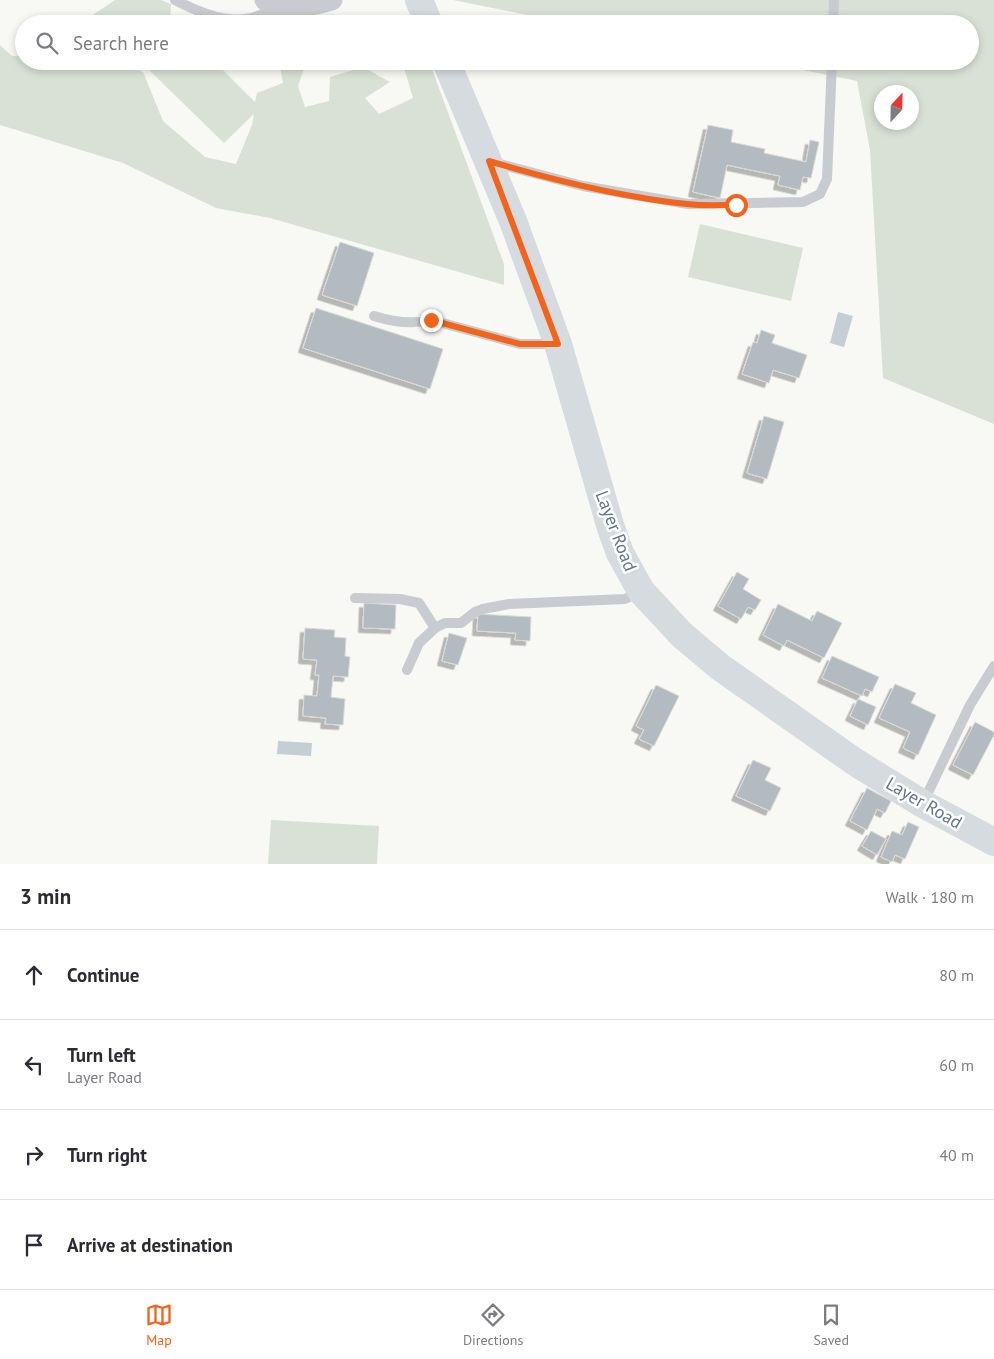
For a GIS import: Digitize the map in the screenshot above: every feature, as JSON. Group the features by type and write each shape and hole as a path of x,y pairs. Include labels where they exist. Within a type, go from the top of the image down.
{"street":[{"path":"269,3 303,7 332,0"},
{"path":"419,0 425,15"},
{"name":"Layer Road","path":"450,70 489,161 558,344 610,525 620,553 641,591 682,635 720,666 855,762 922,804 994,842"}],"lane":[{"path":"174,0 211,15"},
{"path":"833,15 834,0"},
{"path":"261,15 264,14 269,3"},
{"path":"489,161 575,184 635,197 688,204 803,202 820,194 827,179 832,70"},
{"path":"374,316 417,324 431,320 520,344 558,344"},
{"path":"407,670 419,643 435,628 445,624 461,623 475,612 509,604 625,599 641,591"},
{"path":"355,598 400,598 419,603 435,628"},
{"path":"922,804 970,705 994,666"}],"shaded area":[{"path":"115,0 161,0 171,4 170,15 92,15"},
{"path":"453,0 994,0 994,424 883,378 870,150 857,81 804,70 979,70 979,15 527,15"},
{"path":"0,45 12,56 15,56 15,70 138,70 143,72 163,121 205,157 236,164 252,125 254,114 224,143 149,70 223,70 255,102 257,93 283,83 281,70 304,70 298,86 305,107 329,101 330,77 353,70 368,70 390,82 365,98 379,114 413,98 404,70 432,70 504,264 504,285 270,218 216,208 123,163 0,125"},
{"path":"700,224 803,248 791,301 688,277"},
{"path":"838,312 853,316 844,347 830,343"},
{"path":"278,741 312,743 311,756 277,754"},
{"path":"271,820 379,826 377,864 268,864"}],"building":[{"path":"708,125 733,130 731,142 765,149 764,153 806,162 810,140 819,142 811,178 803,177 800,190 778,185 780,176 727,165 720,198 693,192"},
{"path":"340,242 374,253 357,306 322,295"},
{"path":"316,308 443,349 430,389 303,348"},
{"path":"761,330 775,335 772,343 807,355 799,378 773,370 769,383 742,374 753,342 757,343"},
{"path":"764,416 784,422 767,479 747,473"},
{"path":"737,572 749,579 743,589 761,600 755,610 748,607 741,619 718,606"},
{"path":"364,603 396,605 395,629 363,628"},
{"path":"778,604 812,621 817,611 842,623 824,658 787,640 784,646 763,635"},
{"path":"478,614 531,617 530,641 515,640 516,633 477,631"},
{"path":"305,628 335,630 334,637 346,638 345,656 350,657 348,677 333,676 331,697 345,699 343,725 325,724 326,718 303,716 304,695 317,696 319,675 315,675 317,660 303,659"},
{"path":"449,633 467,638 458,665 442,661"},
{"path":"832,656 879,677 872,692 865,689 862,696 822,678"},
{"path":"895,684 916,693 911,703 936,715 918,755 903,748 910,732 879,718"},
{"path":"656,685 679,696 654,746 639,739 644,730 636,726"},
{"path":"858,699 876,707 868,725 850,716"},
{"path":"975,722 994,732 994,735 973,775 953,765"},
{"path":"753,760 771,768 765,780 781,788 770,811 736,796"},
{"path":"867,788 891,801 885,813 877,809 867,830 850,821"},
{"path":"908,822 919,827 905,859 895,855 892,862 881,857 892,831 902,835"},
{"path":"871,831 886,839 877,855 862,846"}],"route":[{"path":"431,320 520,344 558,344 513,220 489,161 543,177 635,197 688,204 736,205"}]}
